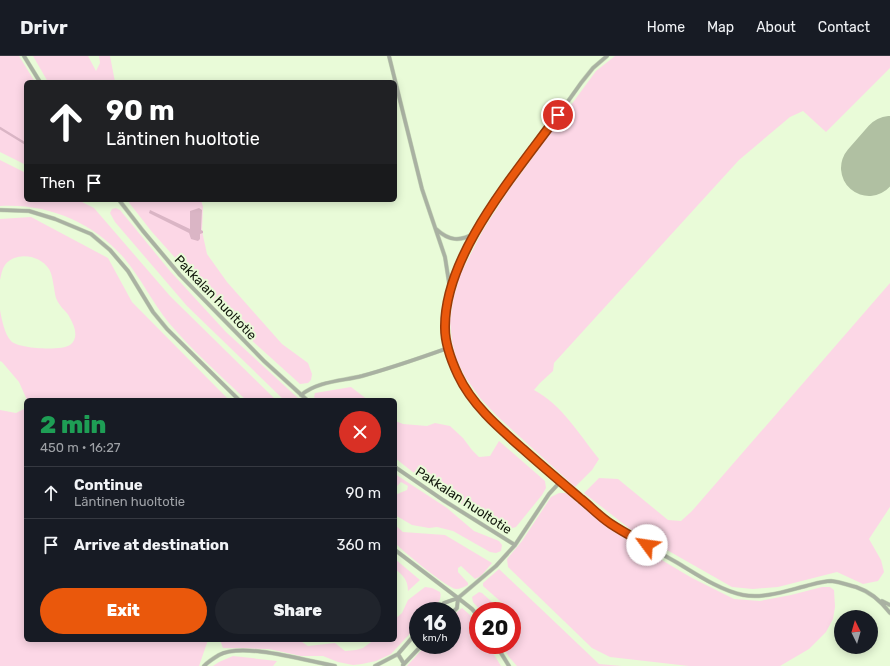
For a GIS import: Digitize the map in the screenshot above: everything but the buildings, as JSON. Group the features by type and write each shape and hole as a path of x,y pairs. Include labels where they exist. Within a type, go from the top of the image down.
{"lane":[{"path":"24,56 39,80"},
{"path":"389,56 395,80"},
{"path":"607,56 593,68 581,83 494,204 476,233 461,262 450,290 445,329 448,348 458,375 467,391 479,407 508,436 560,482 610,523 697,575 727,590 741,595 762,595 830,581 860,589 890,605"},
{"path":"397,88 422,189 445,257 450,290"},
{"name":"Pakkalan huoltotie","path":"121,202 180,275 264,361 305,398"},
{"path":"0,210 29,211 55,219 91,234 110,250 128,271 153,312 167,329 236,398"},
{"path":"435,228 442,235 457,240 466,238 476,233"},
{"path":"301,395 308,389 392,368 448,348"},
{"name":"Pakkalan huoltotie","path":"397,468 461,512 515,545 496,566 458,598 447,602"},
{"path":"515,545 549,494 560,482"},
{"path":"397,552 469,607"},
{"path":"876,597 890,613"},
{"path":"457,602 458,598"},
{"path":"376,666 398,654 409,641"},
{"path":"204,666 219,655 235,651 259,651 335,666"},
{"path":"398,654 404,665 414,654"},
{"path":"502,654 509,666"}],"shaded area":[{"path":"0,56 19,56 34,80 24,80 24,164 0,152"},
{"path":"33,56 88,56 96,71 100,63 99,56 110,56 115,80 47,80"},
{"path":"615,56 890,56 890,68 826,132 803,111 790,117 739,160 554,363 553,371 534,390 544,396 562,412 599,459 592,470 575,487 497,416 481,399 465,377 456,358 452,342 450,321 453,300 460,275 483,230 508,191 596,71"},
{"path":"0,160 24,172 24,202 82,202 94,208 170,296 274,398 244,398 206,362 169,323 124,258 112,245 98,234 68,217 52,212 18,206 0,206"},
{"path":"129,202 202,202 203,207 202,231 207,254 227,282 282,344 308,363 312,374 311,380 308,383 300,384 239,329 152,232"},
{"path":"116,208 120,210 170,271 226,332 298,398 282,398 187,306 115,222 110,213 112,209"},
{"path":"199,208 202,210 201,230 203,233 200,234 200,239 198,241 191,239 189,233 149,213 150,210 190,229 190,211"},
{"path":"31,217 108,258 132,302 227,398 26,398 19,382 0,361 0,310 4,326 11,341 22,346 40,348 65,347 73,342 75,329 69,316 56,298 52,275 49,269 40,260 28,256 15,258 5,265 2,270 0,280 0,219"},
{"path":"890,283 890,507 869,539 881,560 884,572 878,581 863,584 837,572 778,587 753,589 732,587 630,529 584,493 599,478 618,479 668,520 681,521 692,511"},
{"path":"351,387 365,398 315,398 315,393"},
{"path":"24,409 24,642 207,642 199,666 0,666 0,410 16,413"},
{"path":"397,422 403,424 427,426 435,423 450,426 463,438 479,457 490,456 499,441 545,481 546,488 516,527 505,530 438,490 432,483 414,473 397,460"},
{"path":"397,475 447,508 474,531 499,541 502,545 501,551 496,553 490,552 453,531 437,527 429,528 412,525 397,516 397,494 407,490 408,486 401,482 397,486"},
{"path":"559,493 566,493 611,530 692,578 734,599 760,601 822,587 830,587 834,590 835,607 833,619 826,632 809,649 780,666 689,666 610,657 592,648 508,567 507,559 522,541 551,497"},
{"path":"397,527 403,532 445,535 492,563 481,576 475,579 461,566 458,568 458,572 468,583 468,585 456,589 444,583 415,561 397,545"},
{"path":"397,561 420,580 408,591 407,584 397,571"},
{"path":"499,569 599,664 622,666 517,666 507,654 521,654 521,602 501,602 483,586 483,583"},
{"path":"425,587 432,588 440,592 441,595 438,602 409,602 409,635 391,654 376,661 362,664 353,665 338,662 323,656 301,656 269,649 223,648 221,642 302,642 308,646 335,643 345,651 356,650 363,648 371,642 397,642 397,617 402,613 408,600"},
{"path":"479,592 492,602 473,602 472,597"},
{"path":"462,608 469,614 469,654 494,654 501,666 407,666 418,654 461,654"},
{"path":"233,656 277,661 273,666 213,666"}],"waterway":[{"path":"0,128 24,143"}],"runway":[{"path":"869,168 890,144"}],"route":[{"path":"558,115 489,210 461,262 450,290 446,315 445,329 448,348 454,367 462,383 473,399 493,421 552,475 610,523 647,545"}]}
